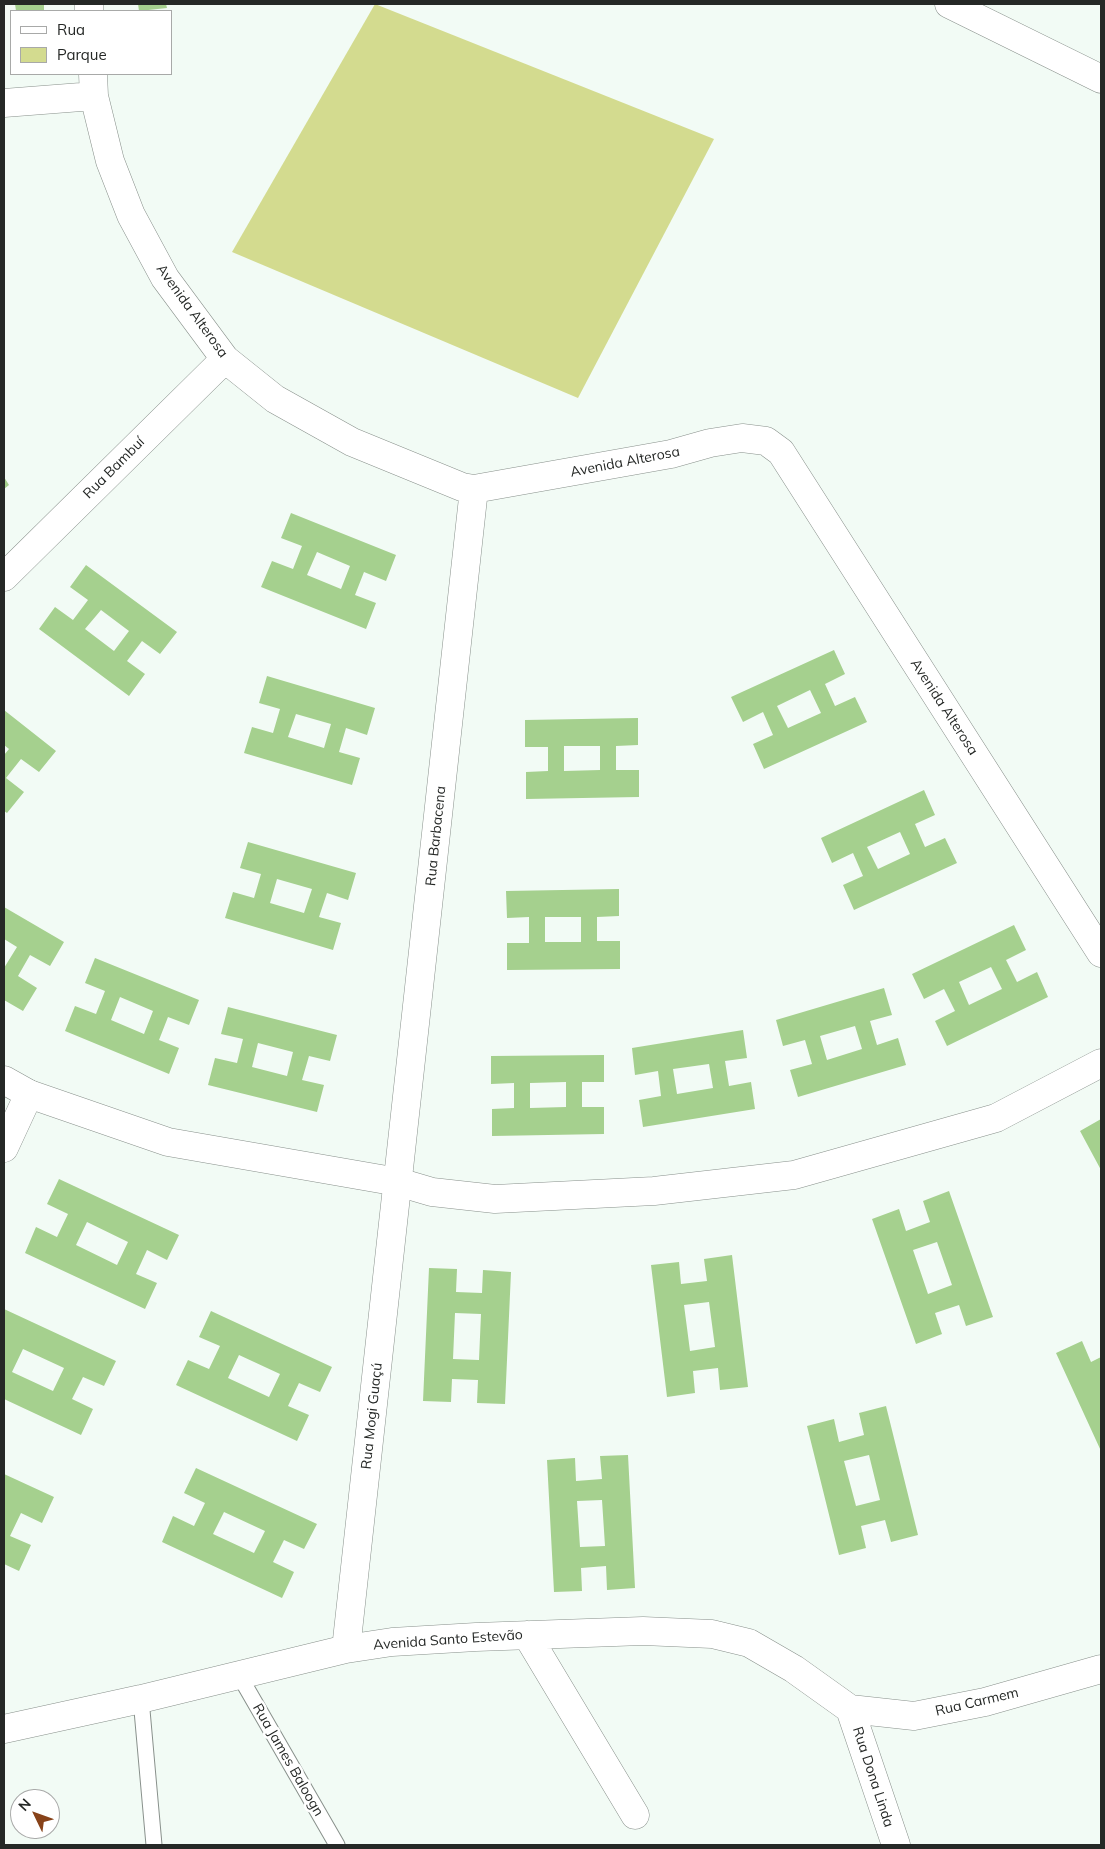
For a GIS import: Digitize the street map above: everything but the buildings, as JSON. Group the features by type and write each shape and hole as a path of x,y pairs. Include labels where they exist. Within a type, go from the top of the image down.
{"street":[{"path":"949,4 1101,78"},
{"path":"4,103 94,85"},
{"name":"Avenida Alterosa","path":"94,85 110,161 131,215 165,278 225,359 275,399 352,442 462,487 474,489 671,454 710,443 742,438 766,441 781,452 1101,953"},
{"name":"Rua Bambuí","path":"4,577 225,359"},
{"name":"Rua Barbacena","path":"398,1182 474,489"},
{"path":"4,1080 29,1094 168,1142 398,1182 432,1192 495,1199 654,1191 794,1175 996,1118 1101,1063"},
{"path":"4,1148 29,1094"},
{"name":"Rua Mogi Guaçú","path":"346,1649 398,1182"},
{"name":"Avenida Santo Estevão","path":"4,1729 141,1699 346,1649 392,1642 643,1631 712,1634 749,1643 794,1669 850,1709"},
{"path":"527,1635 635,1815"},
{"name":"Rua Carmem","path":"850,1709 914,1716 985,1702 1101,1669"},
{"name":"Rua Dona Linda","path":"850,1709 896,1845"}],"lane":[{"name":"Rua James Baloogn","path":"239,1675 337,1845"},
{"path":"141,1699 154,1845"}],"green space":[{"path":"375,4 714,139 578,398 232,252"}]}
